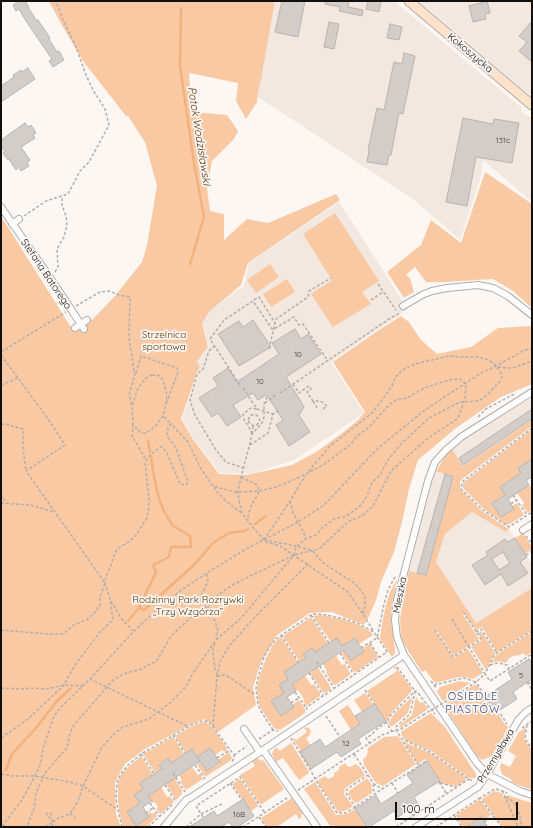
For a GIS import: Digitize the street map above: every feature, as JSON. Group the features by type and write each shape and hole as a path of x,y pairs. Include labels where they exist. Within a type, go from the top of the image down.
{"street":[{"name":"Kokoszycka","path":"409,1 532,105"},
{"name":"Stefana Batorego","path":"1,207 51,279 80,327 87,320"},
{"path":"12,224 20,219"},
{"path":"403,309 424,294 432,291 478,285 493,288 508,296 532,315"},
{"name":"Mieszka","path":"532,392 461,437 435,462 428,481 397,600 395,620 397,638 404,655 477,763 487,774 520,791 532,795"},
{"path":"523,530 532,524"},
{"path":"164,827 187,800 404,655"},
{"name":"Przemysława","path":"418,826 478,787 519,719 532,708"},
{"path":"244,729 294,793 317,827"}],"path":[{"path":"20,219 46,201 68,194 80,171 89,162 109,125 105,109 93,90 86,75 76,47 56,1"},
{"path":"51,279 58,267 57,248 64,238 67,225 66,216 62,205 62,196"},
{"path":"269,349 276,320 308,297 310,291 331,278"},
{"path":"378,284 396,310"},
{"path":"26,471 65,445 1,353 100,292 109,291 130,297 129,337 135,374"},
{"path":"371,300 384,292"},
{"path":"240,385 210,339 224,320 259,297 275,323"},
{"path":"253,301 272,329 274,329"},
{"path":"280,393 403,309"},
{"path":"274,329 294,317 299,325 303,324 328,361"},
{"path":"215,346 209,351 203,369 197,374 190,400 195,415 216,450 226,462 244,468"},
{"path":"2,827 22,800 35,776 40,765 43,749 54,716 60,707 90,679 134,631 149,617 207,573 246,549 298,522 324,505 377,449 425,410 481,373 525,350 532,349"},
{"path":"133,424 140,432 146,433 155,427 163,416 178,372 177,368 141,356 130,395 133,424 132,436 146,460"},
{"path":"45,827 58,818 70,814 78,801 83,786 102,747 113,735 123,727 149,719 171,702 186,687 193,673 216,640 241,618 294,555 296,547 305,539 313,536 334,519 347,516 361,506 368,496 372,482 380,475 388,460 400,445 428,418 454,404 482,399 492,390 502,377 496,366 489,360 477,357 449,356 415,364 402,370 372,413 330,446 306,474 264,540"},
{"path":"496,366 500,368 513,368 532,361"},
{"path":"132,406 141,384 146,378 156,375 160,376 165,384 167,395 166,404"},
{"path":"1,385 18,378"},
{"path":"27,827 34,808 36,792 45,773 67,748 70,733 74,725 113,680 126,672 142,669 156,662 171,636 198,611 207,609 219,594 234,584 294,555 319,549 349,521 362,516 373,506 392,471 428,438 448,426 460,414 464,402 466,388 465,383 460,379 454,378 424,388 407,398 396,400 390,404 369,427 357,436 348,447 323,465 276,487 259,491 238,492 214,488"},
{"path":"292,384 299,393 309,386 311,389 307,392 317,408"},
{"path":"243,388 257,409"},
{"path":"477,418 486,409 516,393"},
{"path":"264,404 276,395"},
{"path":"252,434 262,423 264,417 264,404 267,397"},
{"path":"313,401 319,401 327,406 321,410"},
{"path":"252,434 244,420 243,414 251,408 273,414 278,412"},
{"path":"250,445 268,434 273,414"},
{"path":"244,420 251,415 255,415 262,423"},
{"path":"163,416 188,442 201,469 218,493 226,501 242,512"},
{"path":"250,416 248,422 253,426"},
{"path":"253,426 257,425 259,420"},
{"path":"1,424 23,429 23,448 26,471 105,583 110,599 113,620 100,632 75,665 64,685 28,719 1,738"},
{"path":"1,630 63,634 74,625 88,619 95,612 100,605 100,597 105,580 117,549 136,535 147,518 149,499 145,464 148,456 162,447 167,453 180,484 185,485 188,482 176,448 167,436 168,428 171,424"},
{"path":"253,426 250,445 238,492 242,512 248,522 266,542 280,546 348,592 387,652 415,691 437,716"},
{"path":"532,428 462,482 461,489 483,510 509,527 532,512"},
{"path":"241,477 257,485 259,491 249,512 248,522"},
{"path":"1,494 6,503"},
{"path":"513,495 527,515"},
{"path":"511,504 517,500"},
{"path":"290,501 293,513 304,533 305,539"},
{"path":"1,503 30,505 54,512"},
{"path":"264,540 313,551 322,562 354,583 359,588 365,596 363,614"},
{"path":"526,555 532,551"},
{"path":"213,728 217,676 220,662 229,646 255,617 308,564"},
{"path":"207,573 208,581 201,596 202,603 215,622 218,630 213,648 217,676"},
{"path":"361,648 377,638 388,590 398,573"},
{"path":"110,599 120,618 134,631"},
{"path":"435,630 453,657 469,647 481,639 463,612"},
{"path":"280,732 274,730 261,711 256,694 258,678 264,657 276,639 311,615 320,614 357,623 374,632"},
{"path":"311,615 330,643"},
{"path":"452,619 490,681 510,668 516,666 532,654"},
{"path":"476,632 481,629 497,654"},
{"path":"243,827 254,818 258,817 382,736 401,729 476,682 486,674 497,654 532,631"},
{"path":"281,635 299,663"},
{"path":"370,643 379,657"},
{"path":"306,714 307,707 387,652"},
{"path":"340,653 354,675"},
{"path":"317,662 334,688"},
{"path":"490,665 498,662 507,665 510,668"},
{"path":"309,674 323,696"},
{"path":"217,676 224,675 229,677 252,693 256,694"},
{"path":"434,685 464,678 476,682 498,714 500,713 507,724"},
{"path":"90,679 188,727"},
{"path":"430,680 437,689"},
{"path":"532,681 527,683 532,690"},
{"path":"360,684 374,704"},
{"path":"1,688 46,689 64,685 83,686"},
{"path":"370,744 366,738 371,735 376,728 388,721 389,717 415,691"},
{"path":"396,730 396,727 410,714 415,691"},
{"path":"295,692 307,709"},
{"path":"291,703 299,698"},
{"path":"322,710 340,737"},
{"path":"122,827 116,798 117,782 126,766 141,754 193,724 202,721 210,724 234,755"},
{"path":"386,722 392,732"},
{"path":"518,731 532,722"},
{"path":"527,725 525,739 532,749"},
{"path":"232,762 234,755 274,730"},
{"path":"396,730 418,766"},
{"path":"287,734 298,749 337,813 346,813 426,762"},
{"path":"173,735 185,753"},
{"path":"402,740 430,752 471,780"},
{"path":"217,758 230,750"},
{"path":"349,752 352,755"},
{"path":"141,754 154,774"},
{"path":"354,754 374,784 382,789"},
{"path":"195,765 205,779"},
{"path":"173,773 185,792 182,795"},
{"path":"1,774 13,776 35,776 70,782 83,786 118,810"},
{"path":"356,807 346,794 347,789 368,775"},
{"path":"203,817 196,806 240,777 264,813"},
{"path":"396,827 457,787 476,779"},
{"path":"447,794 439,782 457,787"},
{"path":"230,783 238,797 242,800"},
{"path":"392,783 398,793"},
{"path":"374,784 373,789 376,794"},
{"path":"165,785 176,802"},
{"path":"436,827 493,790 496,789 509,794"},
{"path":"503,792 518,827"},
{"path":"505,796 516,805 522,827"},
{"path":"480,798 502,827"},
{"path":"148,827 179,799"},
{"path":"150,802 159,816"},
{"path":"186,827 201,814 222,804"},
{"path":"146,813 154,808"},
{"path":"409,810 414,815 418,826"},
{"path":"70,814 76,818"},
{"path":"454,815 462,827"},
{"path":"484,822 494,816"},
{"path":"50,817 53,822 52,827"},
{"path":"258,817 266,827"},
{"path":"1,818 2,827"}],"shaded area":[{"path":"275,1 394,1 522,108 522,111 529,117 532,117 532,202 483,160 480,180 460,240 413,199 258,97"},
{"path":"419,1 532,1 532,97"},
{"path":"339,202 408,309 331,362 364,413 294,460 251,474 220,473 193,438 182,419 200,366 197,361 209,347 202,324 209,312 244,285 249,263"},
{"path":"532,397 532,420 463,466 452,449 463,440"},
{"path":"436,471 453,476 426,575 409,571 431,483"},
{"path":"472,512 506,532 509,529 532,564 532,588 476,623 436,562 445,534"}],"green space":[{"path":"49,1 275,1 258,97 260,71 257,102 246,119 236,101 238,83 189,73 192,112 227,115 238,131 234,139 212,161 207,188 210,211 224,214 224,240 247,219 268,223 336,194 340,200 248,263 241,285 209,312 202,324 208,347 197,361 200,367 181,419 193,439 219,474 247,475 292,465 316,452 358,420 365,412 333,362 401,316 409,322 421,340 437,354 471,347 498,328 532,326 532,384 501,397 456,428 418,460 409,489 394,552 381,582 376,600 364,625 332,612 310,613 277,635 261,662 253,687 256,705 218,732 209,722 203,719 145,749 125,764 115,782 116,814 121,827 1,827 1,216 74,332 93,319 115,296 142,262 147,245 157,186 145,142 128,116 126,116 83,61"},
{"path":"485,172 532,204 532,308 513,291 493,279 426,282 415,267 406,275 410,278 414,292 404,298 387,272 421,245 431,220 461,243"},
{"path":"335,213 379,281 362,292 371,304 333,327 311,294 332,280 303,234"},
{"path":"270,264 279,277 256,293 247,280"},
{"path":"287,279 295,292 271,307 263,294"},
{"path":"532,420 532,426 460,481 460,489 482,511 509,529 506,532 472,512 445,534 436,562 476,623 532,588 532,630 497,652 482,627 476,630 463,612 462,613 479,639 453,656 436,629 435,630 453,658 468,649 483,673 473,679 459,677 435,683 425,670 422,672 402,640 400,621 402,602 409,571 426,575 453,477 436,471 452,449 463,466"},
{"path":"532,429 532,459 521,473 500,487 505,495 492,503 501,517 514,509 512,506 517,503 524,515 508,525 484,509 463,488 463,483"},
{"path":"529,485 532,489 532,510 528,513 522,505 524,503 517,493"},
{"path":"523,533 532,547 532,549 525,554 515,538"},
{"path":"396,581 391,620 395,649 395,653 392,657 380,639 386,605 390,592"},
{"path":"321,615 357,624 371,632 373,635 359,644 355,638 342,646 331,642 313,616"},
{"path":"311,617 328,644 315,652 312,648 303,654 306,658 300,662 283,636"},
{"path":"481,631 495,653 486,670 471,647 482,640 478,633"},
{"path":"532,632 532,652 526,656 524,653 513,656 505,663 498,661 492,663 496,655"},
{"path":"281,637 298,663 288,679 284,693 281,716 293,707 292,705 299,700 305,709 305,713 280,730 274,728 259,705 257,689 266,658 272,646"},
{"path":"370,644 378,657 356,672 353,671 341,652 344,650 351,660 364,652 362,649"},
{"path":"336,656 342,665 345,664 350,675 335,685 326,672 327,671 323,664"},
{"path":"315,663 331,689 325,693 310,673 314,670 311,666"},
{"path":"395,666 412,689 386,721 367,691 397,671 394,667"},
{"path":"305,676 311,685 314,684 320,693 320,696 306,706 303,700 304,699 298,690 296,691 292,684"},
{"path":"460,681 470,683 443,701 437,692 440,687"},
{"path":"474,685 477,685 497,716 499,715 508,727 492,756 482,760 477,756 450,715 445,704"},
{"path":"365,693 373,705 362,712 354,700"},
{"path":"412,697 408,713 393,726 390,726 388,722 391,718"},
{"path":"416,697 420,703 423,702 428,709 400,728 399,726 412,715"},
{"path":"348,705 361,726 351,730 339,711"},
{"path":"431,713 445,727 476,774 476,777 469,778 431,751 405,740 401,734 402,731"},
{"path":"206,722 213,728 227,750 224,752 222,750 215,755 197,757 192,749 186,753 175,736 194,725"},
{"path":"306,727 311,731 309,736 306,738 310,745 301,751 293,739 294,738 296,740 307,732 304,728"},
{"path":"526,727 524,739 532,751 532,790 511,782 512,780 502,774 500,768 501,763 510,767 516,756 508,751 519,732"},
{"path":"398,736 416,764 383,786 376,783 364,765 363,759 367,756 368,748 384,737"},
{"path":"173,737 184,754 171,763 168,759 159,764 162,769 155,773 143,754"},
{"path":"404,742 430,753 465,777 466,780 457,786 441,783 425,759 418,764"},
{"path":"291,743 309,773 299,780 283,758 276,762 272,754 276,747 280,751"},
{"path":"229,752 232,758 230,761 205,777 197,764 200,761 207,771 220,763 218,760"},
{"path":"141,756 153,775 140,783 143,789 135,795 140,803 127,812 136,826 149,817 147,814 150,812 152,814 155,812 157,816 146,827 123,827 119,811 118,782 121,775 127,768"},
{"path":"255,759 264,761 284,789 262,804 260,804 240,775 255,766 252,761"},
{"path":"345,763 350,767 355,764 360,767 365,775 345,788 344,794 353,806 345,811 338,812 317,781 325,776 329,779 334,776 334,773 339,770 339,767"},
{"path":"192,767 203,779 186,790 180,781 182,780 179,775"},
{"path":"172,774 182,790 182,794 176,800 166,784 170,781 167,777"},
{"path":"367,778 372,785 371,789 373,792 357,803 354,802 348,794 349,791"},
{"path":"240,779 258,805 251,811 232,784"},
{"path":"315,782 336,815 347,814 355,809 367,827 331,827 304,789"},
{"path":"161,787 167,797 170,796 174,802 160,814 156,809 158,807 155,802 153,803 148,796"},
{"path":"494,791 502,793 503,796 507,795 532,803 532,827 503,827 482,799"},
{"path":"292,798 302,813 301,818 299,819 296,814 277,827 267,827 261,818"},
{"path":"479,800 491,814 490,816 483,820 481,817 468,825 469,827 463,827 456,815"}],"building":[{"path":"19,1 25,1 36,20 38,20 50,38 49,39 57,52 59,51 64,60 53,67 49,61 52,59 19,9 16,11 13,5"},
{"path":"282,1 305,1 298,37 275,32"},
{"path":"325,1 349,1 348,7 363,10 362,16 339,11 340,7 325,4"},
{"path":"368,1 381,1 379,12 366,9"},
{"path":"487,1 490,13 485,14 486,19 473,22 469,6"},
{"path":"532,21 532,62 519,51 527,42 519,36"},
{"path":"329,22 339,24 334,49 324,47"},
{"path":"390,24 402,27 399,40 387,38"},
{"path":"404,53 415,56 403,114 399,113 391,155 389,155 387,165 367,162 368,150 377,108 384,110 394,62 402,64"},
{"path":"28,68 35,79 1,102 1,86 14,77 13,75"},
{"path":"463,118 493,124 494,119 519,123 512,163 476,157 467,206 446,202"},
{"path":"25,123 28,127 31,125 36,133 33,135 35,138 21,147 30,160 27,163 29,166 21,171 19,167 16,170 3,153 5,152 1,146 1,140"},
{"path":"253,320 271,347 239,366 218,334 239,321 243,327"},
{"path":"295,329 301,339 308,334 321,354 286,377 304,407 299,415 310,432 289,446 276,425 283,420 270,400 266,395 258,400 253,393 233,405 241,417 227,426 218,413 212,417 199,398 218,386 213,378 228,368 237,382 279,354 272,343"},
{"path":"532,409 532,419 463,465 459,458"},
{"path":"532,459 532,477 526,480 529,485 508,499 514,509 501,517 492,503 505,495 500,487 521,473 518,468"},
{"path":"445,474 453,477 426,575 417,573"},
{"path":"515,538 527,557 520,562 528,573 508,586 501,574 485,585 472,565 488,555 486,552 505,539 508,542","holes":["503,552 510,563 499,570 492,559"]},
{"path":"337,638 342,646 355,638 364,652 351,660 344,650 292,684 296,691 287,697 294,707 281,716 271,701 284,693 279,685 288,679 284,672 306,658 303,654 312,648 315,652"},
{"path":"529,659 532,664 532,679 513,692 517,699 497,712 486,696 512,679 508,672"},
{"path":"375,704 386,721 358,739 361,744 341,757 337,752 311,769 300,752 320,739 325,747 360,724 355,716"},
{"path":"210,748 220,762 207,771 197,757"},
{"path":"192,749 200,761 148,796 152,801 143,807 149,817 136,826 127,812 140,803 134,795 143,789 140,783 162,769 159,765 168,758 171,763"},
{"path":"427,761 440,781 414,797 418,804 398,817 394,811 367,827 355,809 376,795 381,804 413,783 407,775"},
{"path":"243,799 254,816 238,827 233,827 229,822 221,827 189,827 214,811 217,816"},
{"path":"481,817 488,827 466,827"}],"waterway":[{"name":"Potok Wodzisławski","path":"181,8 180,66 194,163 204,217 190,264"},
{"path":"148,441 150,452"},
{"name":"Potok Wodzisławski","path":"128,621 139,608 156,572 153,565 169,557 171,547 191,547 190,536 172,525 164,511 159,499 151,456"},
{"path":"255,524 266,516"},
{"path":"139,608 144,610 195,564 213,543 229,533 245,531 248,529"},
{"name":"Potok Wodzisławski","path":"6,770 12,754 36,728 57,701 71,688"}],"district":[{"name":"OSIEDLE PIASTÓW","path":"473,703"}],"park label":[{"name":"Strzelnica sportowa","path":"164,340"},
{"name":"Rodzinny Park Rozrywki „Trzy Wzgórza”","path":"188,606"}]}
